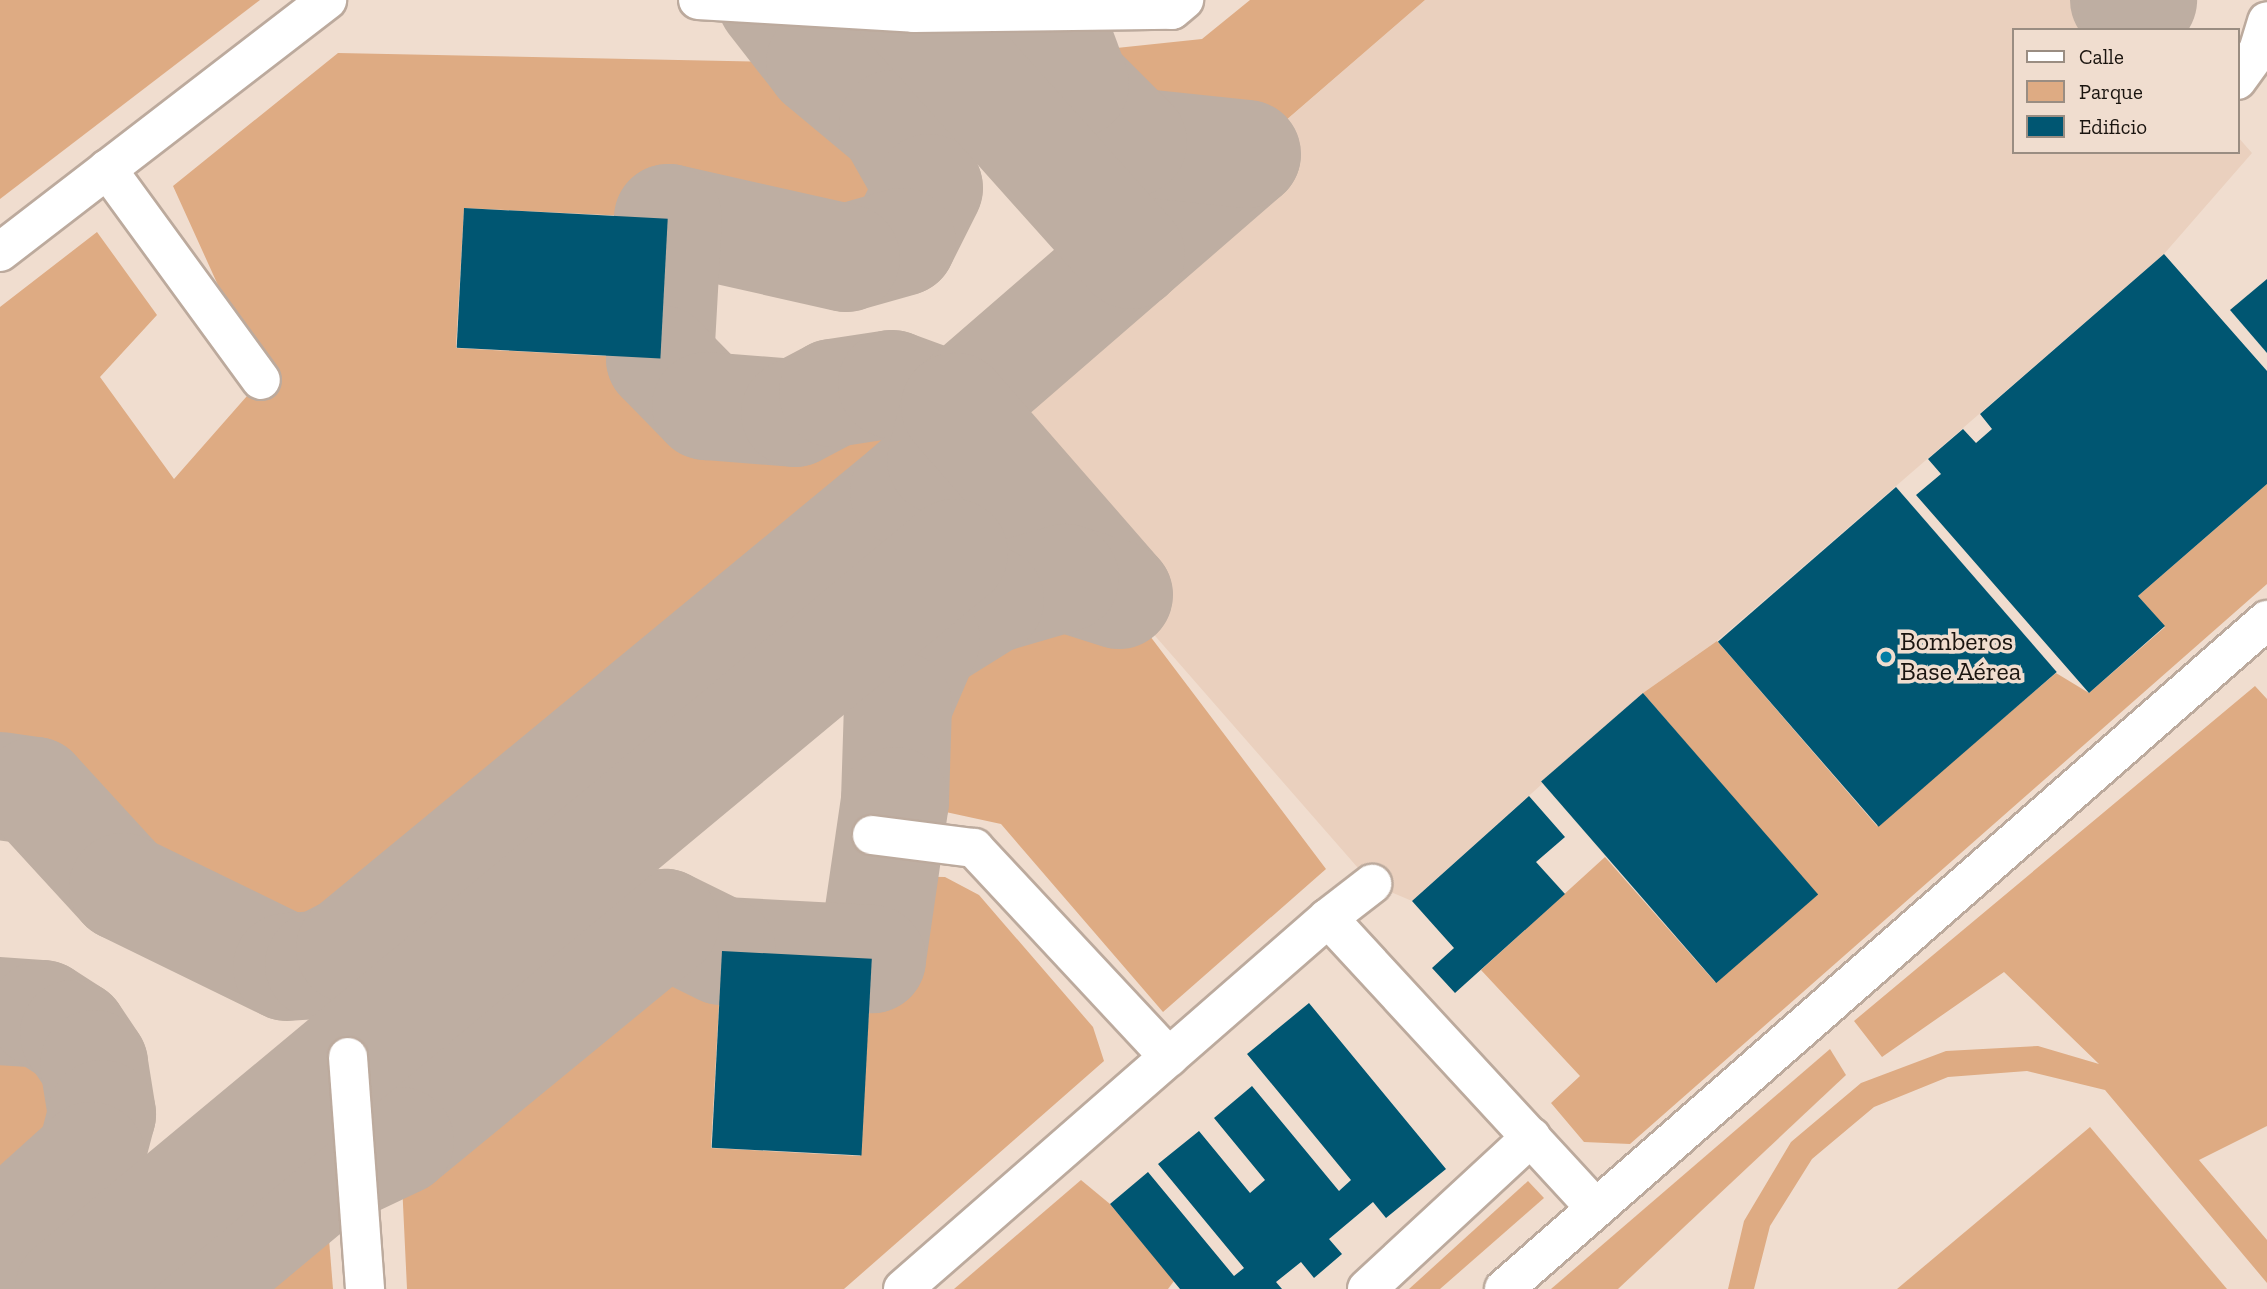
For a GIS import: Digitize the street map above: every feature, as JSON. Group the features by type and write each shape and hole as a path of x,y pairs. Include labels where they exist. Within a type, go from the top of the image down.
{"lane":[{"path":"0,252 327,0"},
{"path":"698,0 914,13 1172,10 1184,0"},
{"path":"2239,76 2258,51 2267,21"},
{"path":"107,169 261,380"},
{"path":"1504,1289 2261,638"},
{"path":"872,835 974,848 1169,1057"},
{"path":"903,1289 1328,918 1372,884"},
{"path":"1328,918 1596,1208"},
{"path":"348,1056 365,1289"},
{"path":"1367,1289 1531,1137"}],"shaded area":[{"path":"1425,0 2124,0 2147,28 2011,28 2011,154 2239,154 2239,138 2252,153 2164,254 1717,641 1643,693 1412,901 1372,884 955,407"}],"green space":[{"path":"0,0 260,0 0,199"},
{"path":"1250,0 1425,0 1247,154 1133,142 1075,84 1088,51 1202,39"},
{"path":"338,53 820,63 893,124 929,188 902,242 846,258 668,218 464,208 456,348 660,359 724,423 795,413 833,393 892,384 955,407 941,460 904,492 350,949 319,965 287,967 123,887 35,791 0,786 0,307 97,232 157,315 100,377 174,479 261,380 173,186"},
{"path":"2267,484 2267,584 1630,1144 1584,1142 1551,1103 1580,1076 1481,970 1605,857 1715,982 1817,895 1643,693 1717,641 1877,826 2056,673 2089,693 2165,627 2138,596"},
{"path":"1065,578 1119,595 1326,869 1163,1012 1001,824 895,801 898,705 926,640 990,600"},
{"path":"2255,686 2267,699 2267,1126 2199,1160 2267,1240 2267,1283 2105,1090 2027,1071 1948,1077 1874,1107 1812,1159 1770,1226 1754,1289 1728,1289 1744,1221 1791,1142 1861,1083 1946,1051 2038,1046 2099,1064 2004,972 1882,1057 1854,1021"},
{"path":"885,876 945,877 979,895 1093,1027 1104,1061 844,1289 407,1289 400,1141 665,923 722,951 711,1148 860,1156 872,959"},
{"path":"0,1011 43,1014 74,1034 94,1064 102,1114 91,1156 0,1238"},
{"path":"1830,1049 1846,1075 1618,1289 1551,1289"},
{"path":"2090,1127 2227,1289 1897,1289"},
{"path":"324,1177 333,1289 190,1289"},
{"path":"1081,1180 1110,1204 1174,1281 1168,1289 954,1289"},
{"path":"1528,1181 1544,1198 1440,1289 1409,1289"}],"building":[{"path":"464,208 668,219 660,358 457,348"},
{"path":"2164,254 2267,371 2267,484 2138,596 2165,626 2089,693 1916,495 1941,474 1928,459 1963,429 1976,443 1992,429 1980,414"},
{"path":"2267,279 2267,353 2230,310"},
{"name":"Bomberos Base Aérea","path":"1896,487 2057,672 1879,827 1718,642"},
{"path":"1643,693 1818,895 1716,983 1541,782"},
{"path":"1529,796 1565,837 1536,862 1565,894 1455,993 1432,968 1454,948 1412,901"},
{"path":"722,951 872,959 861,1156 712,1148"},
{"path":"1309,1003 1446,1169 1386,1218 1373,1202 1329,1239 1342,1254 1314,1278 1301,1262 1276,1282 1282,1289 1180,1289 1110,1204 1148,1172 1234,1276 1244,1268 1158,1164 1199,1131 1250,1193 1265,1180 1214,1118 1252,1086 1339,1191 1351,1180 1247,1054"}],"taxiway":[{"path":"771,0 820,63 893,124 929,188 902,242 846,258 668,218 660,359 706,406 795,413 833,393 892,384 955,407 1247,154 1133,142 1075,84 1044,0"},
{"path":"903,0 1131,255"},
{"path":"2124,0 2132,10 2143,0"},
{"path":"0,786 35,791 123,887 287,967 319,965 350,949 941,460 955,407 1119,595 1065,578 990,600 926,640 898,705 895,801 872,959 722,951 665,923 400,1141 324,1177 190,1289"},
{"path":"69,1289 954,553"},
{"path":"0,1011 43,1014 74,1034 94,1064 102,1114 91,1156 0,1238"}],"place":[{"name":"Bomberos Base Aérea","path":"1886,657"}]}
